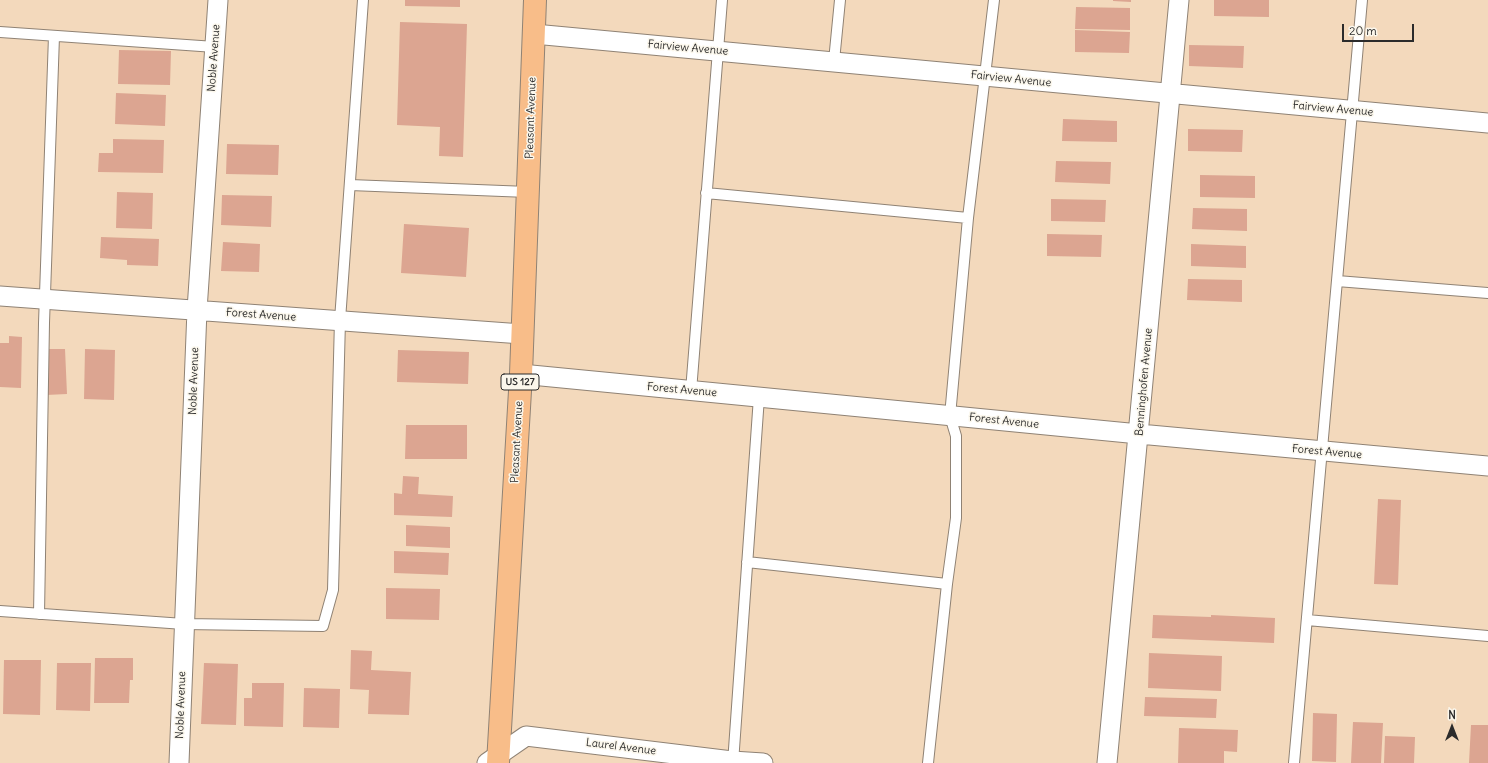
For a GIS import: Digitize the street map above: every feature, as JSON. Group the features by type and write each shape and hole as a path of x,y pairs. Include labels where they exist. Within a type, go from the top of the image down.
{"main road":[{"name":"Pleasant Avenue","path":"494,760 521,374 535,0"}],"street":[{"name":"Noble Avenue","path":"179,763 197,310 218,0"},
{"name":"Benninghofen Avenue","path":"1107,763 1179,0"},
{"name":"Fairview Avenue","path":"534,34 1488,123"},
{"name":"Forest Avenue","path":"0,296 522,334"},
{"name":"Forest Avenue","path":"521,374 1488,466"},
{"name":"Laurel Avenue","path":"494,760 526,736 733,762 763,763"}],"lane":[{"path":"0,611 184,624 323,626 333,590 340,320 363,0"},
{"path":"691,391 722,0"},
{"path":"834,61 840,0"},
{"path":"928,763 947,584 956,518 956,436 950,416 968,218 994,0"},
{"path":"1294,763 1362,0"},
{"path":"0,32 215,47"},
{"path":"39,614 44,299 54,36"},
{"path":"350,185 528,192"},
{"path":"706,193 968,218"},
{"path":"1337,281 1488,293"},
{"path":"733,762 759,397"},
{"path":"747,562 947,584"},
{"path":"1307,620 1488,636"}],"building":[{"path":"405,0 460,0 460,7 405,6"},
{"path":"1131,0 1131,2 1113,1"},
{"path":"1214,0 1269,0 1269,17 1214,16"},
{"path":"1076,7 1130,8 1130,30 1075,29"},
{"path":"400,22 467,24 463,157 439,156 440,127 397,125"},
{"path":"1075,30 1130,32 1129,53 1075,52"},
{"path":"1189,45 1244,46 1243,68 1189,66"},
{"path":"119,50 171,51 170,85 118,84"},
{"path":"116,93 166,95 165,126 115,124"},
{"path":"1063,119 1117,121 1117,142 1062,141"},
{"path":"1188,129 1243,130 1242,152 1188,151"},
{"path":"113,139 164,140 163,173 98,172 99,153 113,153"},
{"path":"227,144 279,145 278,175 226,174"},
{"path":"1056,161 1111,162 1110,184 1055,182"},
{"path":"1200,175 1255,176 1255,198 1200,197"},
{"path":"117,192 153,193 152,229 116,228"},
{"path":"222,195 272,196 271,227 221,225"},
{"path":"1051,199 1106,200 1105,222 1051,221"},
{"path":"1193,208 1247,209 1247,231 1192,229"},
{"path":"404,224 469,228 466,277 401,273"},
{"path":"1047,234 1102,235 1101,257 1047,256"},
{"path":"101,237 159,239 158,266 127,265 127,260 100,258"},
{"path":"223,242 260,244 259,272 221,271"},
{"path":"1191,244 1246,246 1246,268 1191,266"},
{"path":"1188,279 1242,280 1242,302 1187,300"},
{"path":"9,336 22,337 21,388 0,387 0,343 9,343"},
{"path":"44,349 65,349 67,394 46,395"},
{"path":"85,349 115,350 114,400 84,399"},
{"path":"398,350 469,352 468,384 397,382"},
{"path":"406,425 467,425 467,459 405,459"},
{"path":"403,476 419,477 418,494 453,496 452,517 394,515 394,493 402,494"},
{"path":"1378,499 1401,500 1398,585 1374,584"},
{"path":"406,525 450,527 450,548 406,546"},
{"path":"394,551 449,553 448,575 394,573"},
{"path":"386,588 440,589 439,620 386,619"},
{"path":"1153,615 1211,617 1211,615 1275,618 1274,643 1152,638"},
{"path":"351,650 372,651 371,670 411,672 409,715 368,714 369,690 350,689"},
{"path":"1149,653 1222,656 1221,691 1148,688"},
{"path":"95,658 133,658 133,680 130,680 129,703 94,703"},
{"path":"4,660 41,660 40,715 3,714"},
{"path":"57,663 91,663 90,711 56,710"},
{"path":"204,663 238,664 236,725 201,724"},
{"path":"252,683 284,683 283,727 244,726 244,698 252,698"},
{"path":"304,688 340,689 339,728 303,727"},
{"path":"1145,697 1217,699 1216,718 1144,716"},
{"path":"1313,713 1337,714 1336,762 1312,761"},
{"path":"1353,722 1383,723 1381,763 1351,763"},
{"path":"1471,725 1488,725 1488,763 1469,763"},
{"path":"1179,728 1238,730 1237,752 1224,751 1224,763 1178,763"},
{"path":"1385,736 1415,737 1414,763 1384,763"}]}
